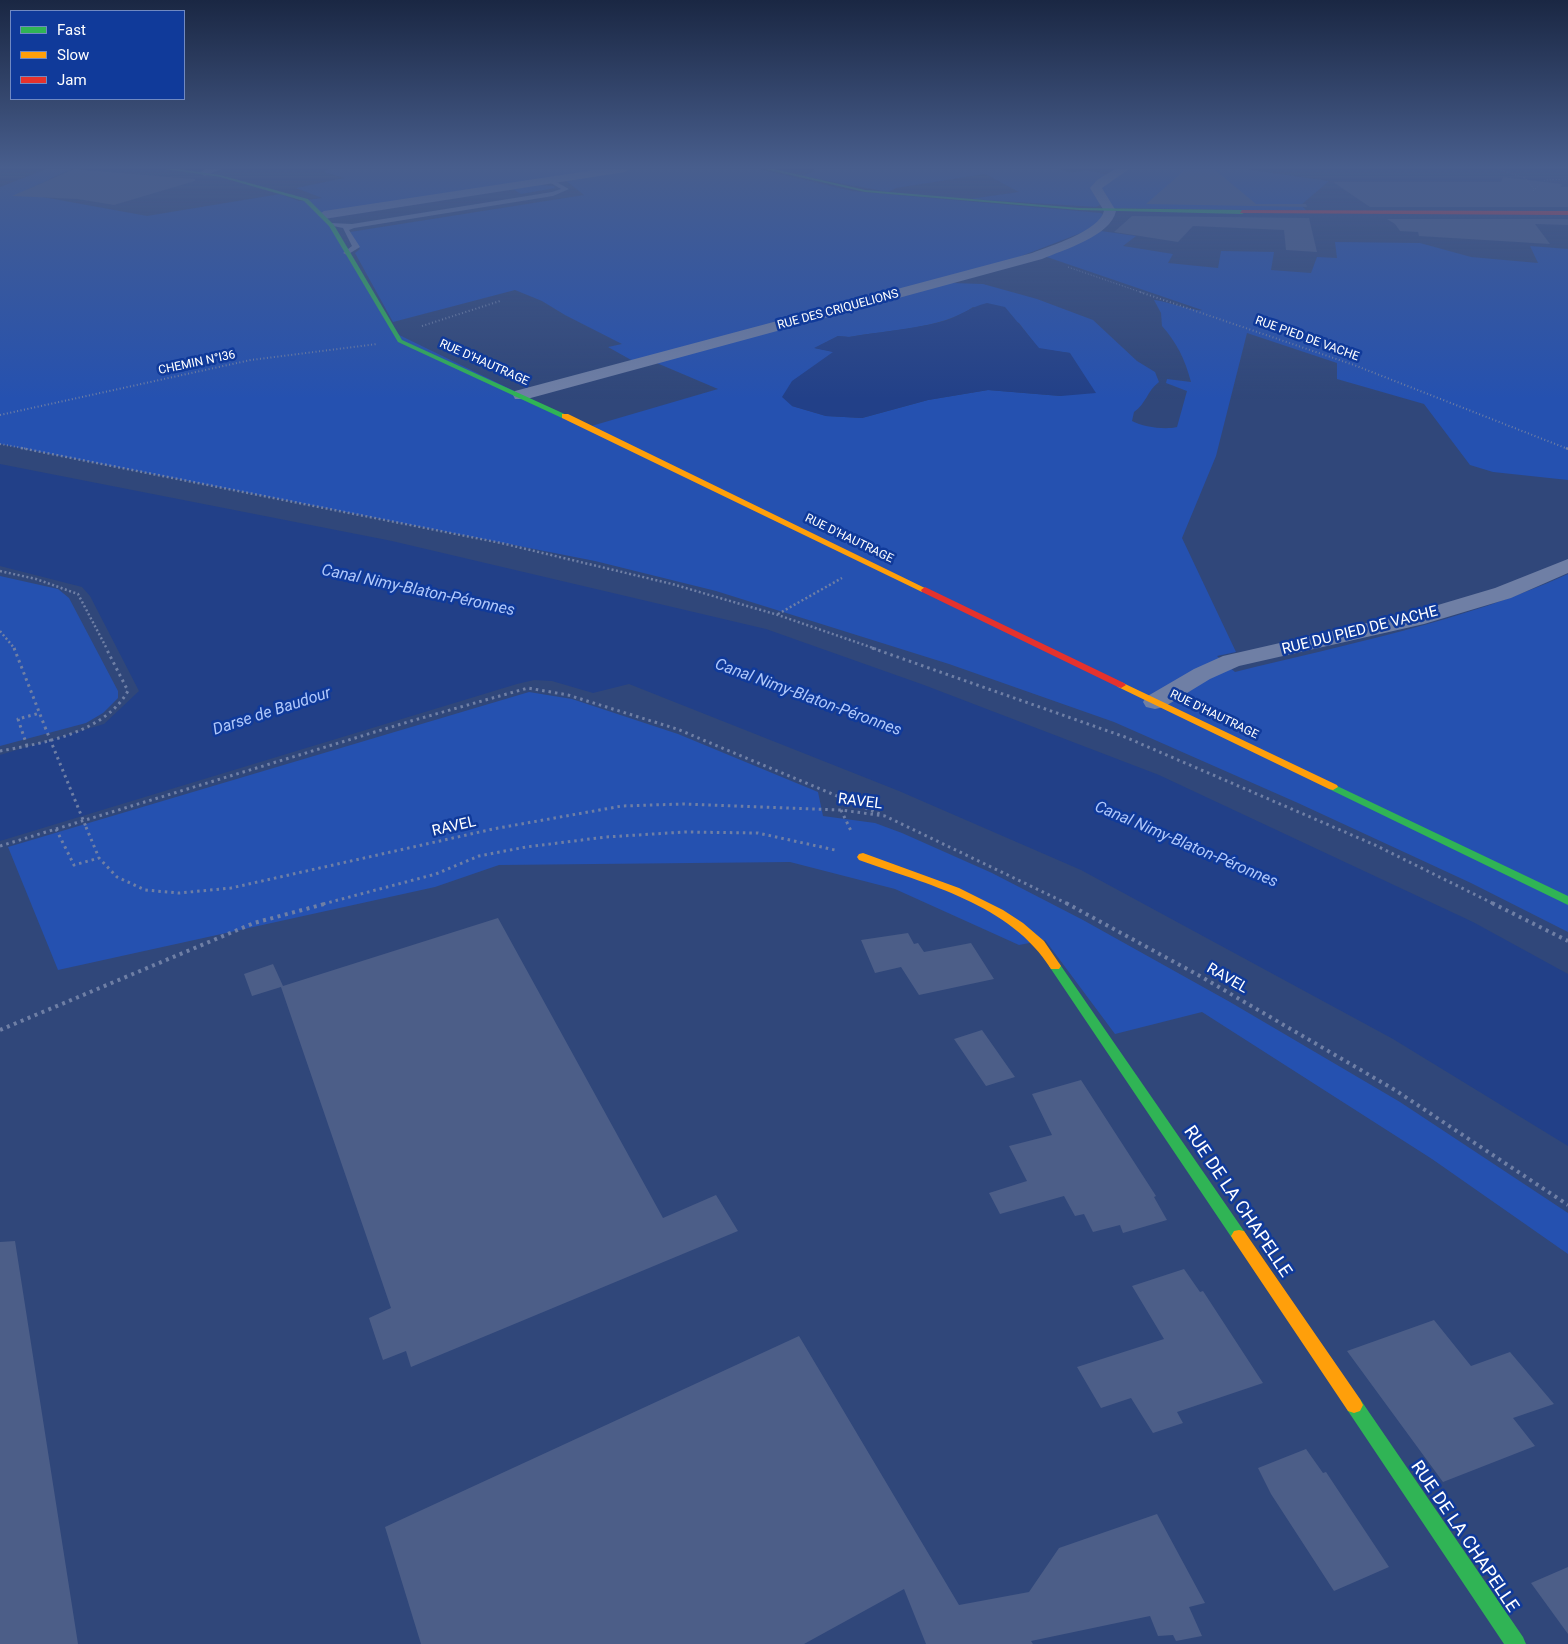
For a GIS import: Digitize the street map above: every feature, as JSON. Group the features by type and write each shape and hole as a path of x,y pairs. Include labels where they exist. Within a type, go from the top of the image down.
{"street":[{"path":"343,246 397,337"},
{"name":"RUE DES CRIQUELIONS","path":"521,395 1038,256 1061,246"},
{"name":"RUE D'HAUTRAGE","path":"397,337 521,395 1568,901"},
{"name":"RUE DU PIED DE VACHE","path":"1156,702 1202,674 1231,661 1416,619 1503,593 1568,565"},
{"name":"RUE DE LA CHAPELLE","path":"863,856 986,906 1026,930 1039,942 1516,1644"}],"lane":[{"path":"347,253 356,247 355,246"}],"path":[{"name":"RUE PIED DE VACHE","path":"1038,256 1354,365 1568,449"},
{"name":"CHEMIN N°I36","path":"0,415 251,360 397,337 469,310 500,301"},
{"path":"0,444 501,543 672,584 778,615 910,660 1152,748 1375,845 1568,941"},
{"path":"0,571 36,579 78,594 128,690 119,706 101,720 27,746 0,750"},
{"path":"778,615 845,576"},
{"name":"RAVEL","path":"0,631 15,649 99,858 117,877 145,890 168,893 199,893 231,888 502,828 622,806 693,804 841,810 886,816 1038,888 1200,976 1395,1090 1568,1205"},
{"path":"0,846 402,724 528,688 568,695 677,729 886,816"},
{"path":"27,746 18,719 40,713"},
{"path":"56,828 74,865 99,858"},
{"path":"0,1030 74,997 254,923 436,874 479,856 526,847 606,837 685,832 758,833 863,856"}],"shaded area":[{"path":"0,246 342,246 393,332 588,427 718,389 645,358 633,361 608,347 622,344 542,301 515,290 393,322 355,253 360,249 358,246 1048,246 952,283 983,284 1037,299 1093,320 1137,361 1155,372 1159,382 1134,412 1132,421 1160,428 1177,427 1187,391 1166,383 1167,379 1191,382 1180,352 1162,326 1161,313 1154,300 1202,310 1044,256 1067,246 1123,246 1173,254 1168,263 1218,268 1221,251 1274,252 1271,270 1311,273 1317,257 1337,258 1335,246 1430,246 1471,257 1538,263 1530,246 1568,249 1568,480 1493,472 1470,465 1424,404 1337,379 1337,363 1247,333 1216,456 1182,538 1236,652 1217,656 1235,672 1446,619 1528,591 1568,574 1568,932 1471,883 1298,803 1114,722 949,664 716,591 595,561 0,444","holes":["973,307 1019,323 1039,349 1070,353 1061,396 988,390 928,400 862,418 826,416 792,406 834,352 815,348 838,336 849,337 914,328 946,320"]},
{"path":"0,576 58,589 69,598 118,691 118,698 103,713 86,723 0,746"},
{"path":"529,692 572,699 678,734 818,792 823,816 875,823 902,833 992,873 1083,920 1230,1002 1400,1102 1568,1213 1568,1254 1432,1159 1202,1012 1115,1034 1045,940 1019,945 895,889 790,862 499,865 435,887 58,970 8,847"}],"water":[{"path":"987,303 1005,307 1039,348 1070,353 1096,393 1061,396 988,390 928,400 862,418 826,416 792,406 782,397 792,381 833,352 814,348 838,336 849,337 930,324 947,320"},
{"path":"0,464 392,541 766,629 924,685 1159,775 1473,922 1568,974 1568,1146 1393,1039 1081,870 899,791 629,684 593,693 552,681 534,680 517,684 0,841 0,755 104,724 139,691 90,596 82,587 0,566"}],"building":[{"path":"1286,246 1316,246 1317,252 1286,250"},
{"path":"498,918 663,1218 716,1195 738,1231 411,1367 406,1351 383,1360 369,1318 391,1308 281,987 252,996 244,974 273,964 283,986"},
{"path":"908,933 914,944 918,943 924,952 971,943 994,979 919,995 901,967 875,973 861,940"},
{"path":"982,1030 1015,1077 986,1086 954,1039"},
{"path":"1081,1080 1156,1196 1154,1197 1167,1220 1123,1233 1120,1225 1093,1232 1084,1214 1075,1216 1064,1196 1000,1214 989,1193 1027,1181 1009,1146 1052,1135 1032,1094"},
{"path":"15,1241 78,1644 0,1644 0,1242"},
{"path":"1184,1269 1200,1292 1203,1291 1263,1383 1177,1412 1183,1423 1153,1433 1131,1398 1101,1408 1077,1367 1164,1339 1132,1286"},
{"path":"1434,1320 1471,1366 1510,1352 1554,1404 1513,1418 1535,1446 1443,1482 1347,1351"},
{"path":"799,1336 959,1605 1029,1592 1059,1548 1157,1514 1205,1603 1189,1607 1202,1636 1176,1641 1173,1635 1158,1636 1150,1616 1031,1641 1033,1644 926,1644 904,1589 804,1644 421,1644 385,1527"},
{"path":"1306,1449 1323,1473 1326,1472 1389,1567 1334,1591 1271,1494 1258,1468"},
{"path":"1568,1567 1568,1634 1531,1583"}],"traffic: fast":[{"path":"343,246 400,341 565,416"},
{"path":"1333,787 1568,901"},
{"path":"1055,966 1239,1236"},
{"path":"1354,1405 1516,1644"}],"traffic: slow":[{"path":"565,416 925,590"},
{"path":"1121,685 1333,787"},
{"path":"863,857 955,891 998,912 1037,941 1055,966"},
{"path":"1239,1236 1354,1405"}],"traffic: jam":[{"path":"925,590 1121,685"}],"water label":[{"name":"Canal Nimy-Blaton-Péronnes","path":"418,591"},
{"name":"Canal Nimy-Blaton-Péronnes","path":"808,698"},
{"name":"Darse de Baudour","path":"272,712"},
{"name":"Canal Nimy-Blaton-Péronnes","path":"1186,845"}]}
